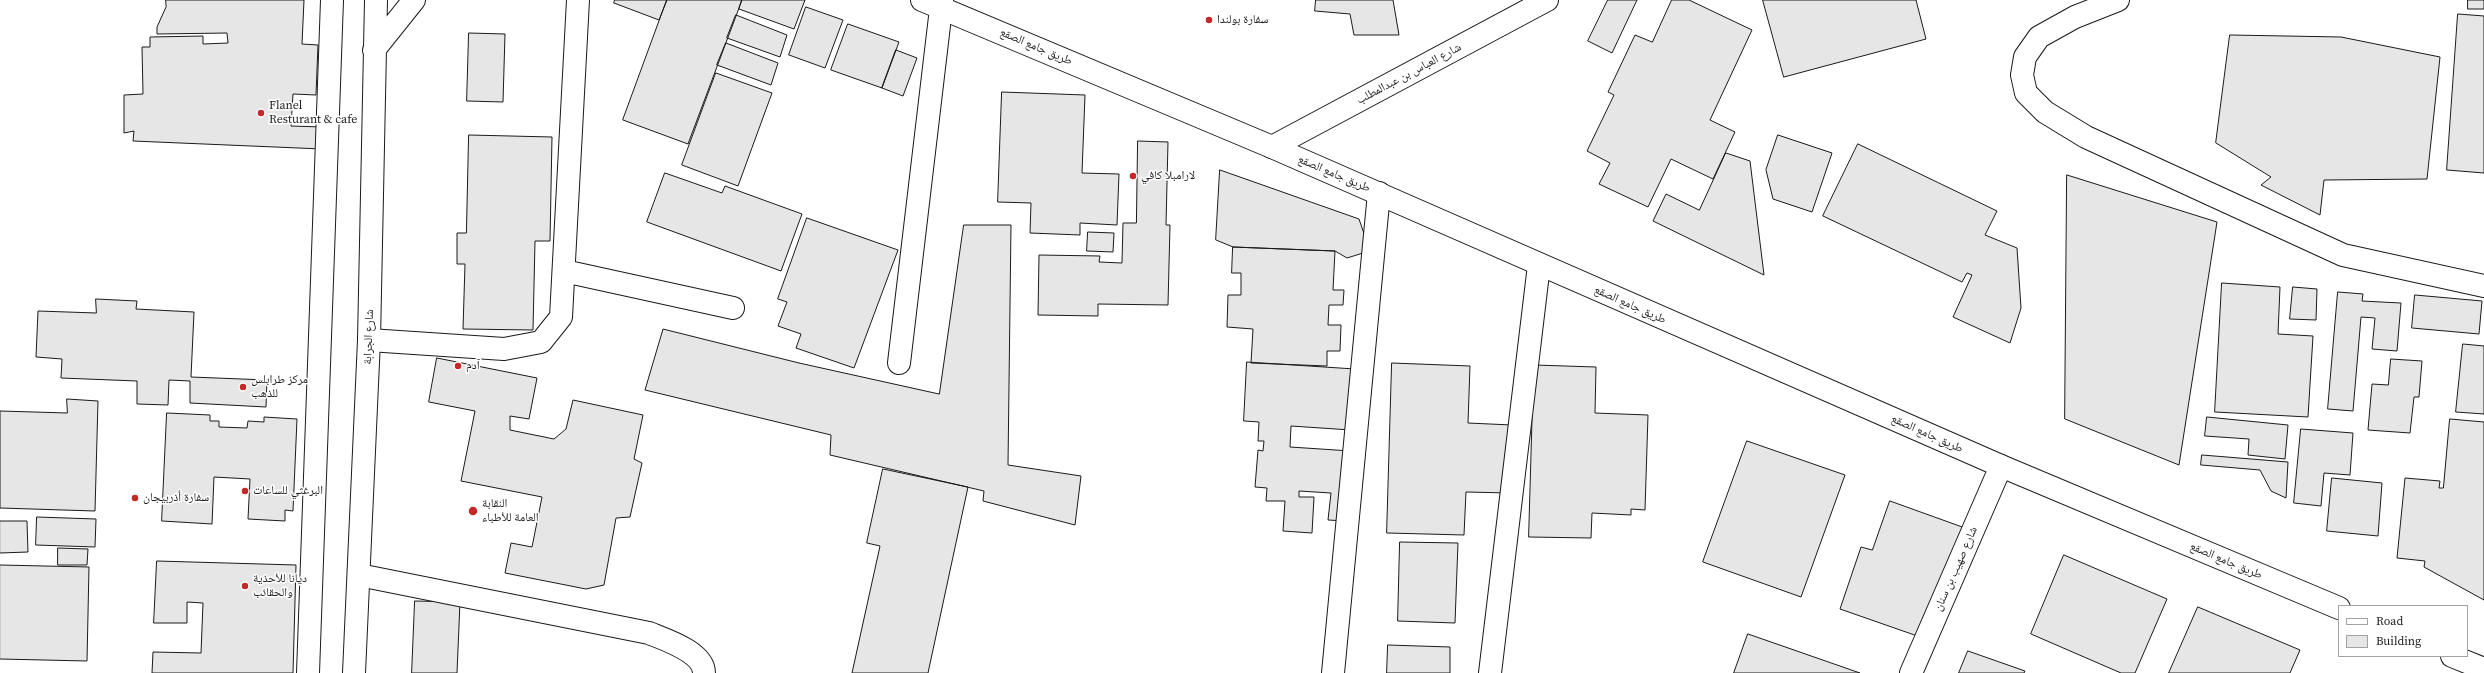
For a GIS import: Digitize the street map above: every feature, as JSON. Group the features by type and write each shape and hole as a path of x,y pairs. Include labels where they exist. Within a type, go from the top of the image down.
{"main road":[{"path":"308,673 332,0"},
{"name":"شارع الجرابة","path":"354,673 369,340 376,0"},
{"path":"374,50 414,0"},
{"path":"369,340 504,349 541,342 561,317 578,0"},
{"name":"شارع العباس بن عبدالمطلب","path":"1272,147 1547,0"},
{"path":"2118,0 2075,18 2039,37 2024,57 2022,75 2026,93 2045,112 2086,137 2343,255 2484,286"},
{"path":"899,363 935,2"},
{"name":"طريق جامع الصقع","path":"935,2 1379,193 1539,265 2001,466 2338,608"},
{"path":"1333,673 1379,193"},
{"path":"1490,673 1539,265"},
{"path":"564,271 733,308"},
{"name":"شارع صهيب بن سنان","path":"1911,673 2001,466"},
{"path":"359,575 649,633 690,650 704,668 704,673"},
{"path":"2454,657 2483,669"}],"building":[{"path":"166,0 304,0 302,44 318,45 316,95 293,94 291,126 322,127 322,149 133,141 134,131 124,133 124,95 143,94 142,47 150,47 150,37 203,36 203,44 228,43 227,33 157,34 157,27 166,7"},
{"path":"615,0 667,0 659,20 614,3"},
{"path":"667,0 742,0 688,144 623,120"},
{"path":"742,0 805,0 794,29 739,9"},
{"path":"1316,0 1393,0 1399,35 1354,35 1350,14 1315,11"},
{"path":"1608,0 1637,0 1612,53 1588,41"},
{"path":"1672,0 1689,0 1752,30 1710,120 1735,132 1713,179 1671,159 1648,207 1599,184 1610,163 1587,151 1614,95 1608,92 1635,35 1652,42"},
{"path":"1763,0 1916,0 1926,39 1784,77"},
{"path":"2468,0 2484,0 2484,9 2468,9"},
{"path":"806,7 843,20 825,68 789,55"},
{"path":"2458,14 2484,16 2484,173 2447,170"},
{"path":"736,15 787,35 780,57 727,38"},
{"path":"848,24 899,42 882,88 831,70"},
{"path":"469,33 505,34 503,102 467,101"},
{"path":"2230,35 2341,37 2440,57 2427,179 2324,180 2320,215 2261,185 2271,177 2216,143"},
{"path":"726,43 778,63 771,85 717,65"},
{"path":"896,50 917,58 903,96 882,88"},
{"path":"716,73 772,93 738,186 682,165"},
{"path":"1002,92 1085,95 1082,173 1119,174 1117,225 1080,223 1080,235 1030,233 1031,203 998,202"},
{"path":"469,135 552,137 550,241 535,241 533,330 463,329 465,264 457,264 457,233 466,233"},
{"path":"1778,135 1832,153 1812,212 1773,199 1766,170"},
{"path":"1138,141 1168,142 1166,225 1170,225 1168,305 1098,304 1098,316 1038,315 1039,255 1100,256 1099,262 1122,263 1123,223 1136,223"},
{"path":"1858,144 1997,211 1985,235 2017,248 2021,308 2010,343 1953,317 1972,275 1967,273 1962,282 1823,216"},
{"path":"1726,153 1750,161 1764,275 1653,221 1666,194 1699,210"},
{"path":"1220,170 1359,219 1368,245 1363,253 1347,258 1335,251 1233,247 1216,240"},
{"path":"665,173 722,193 725,186 802,214 781,271 647,222"},
{"path":"2067,175 2217,222 2179,465 2065,419"},
{"path":"807,218 898,250 854,368 796,348 801,334 778,326 787,302 778,299"},
{"path":"964,225 1011,225 1008,465 1081,476 1075,525 983,501 984,491 830,455 831,435 645,390 663,329 799,363 939,394"},
{"path":"1088,232 1114,233 1113,252 1087,251"},
{"path":"1233,247 1335,251 1333,290 1344,290 1343,305 1329,305 1328,325 1341,325 1340,351 1327,351 1327,366 1251,363 1253,329 1227,327 1228,295 1241,295 1241,273 1232,273"},
{"path":"2222,283 2280,287 2278,334 2313,336 2308,417 2215,412"},
{"path":"2293,287 2317,289 2316,320 2290,319"},
{"path":"2338,292 2363,294 2362,301 2401,303 2397,351 2372,349 2375,318 2361,317 2353,411 2328,409"},
{"path":"2415,295 2482,301 2479,334 2412,328"},
{"path":"96,299 137,301 136,309 194,312 191,377 267,380 266,407 190,403 190,381 169,380 168,405 137,404 137,381 61,378 62,359 36,357 38,311 96,313"},
{"path":"2463,344 2484,346 2484,414 2456,412"},
{"path":"437,358 537,378 529,419 510,416 510,430 554,439 566,429 573,400 643,415 634,459 642,463 630,517 616,518 604,585 586,589 505,573 511,543 532,547 542,497 461,481 475,411 429,402"},
{"path":"2391,359 2422,361 2419,397 2414,397 2410,433 2368,430 2372,384 2388,385"},
{"path":"1247,362 1355,369 1351,430 1291,426 1290,447 1351,451 1346,521 1328,520 1331,493 1299,491 1299,497 1314,497 1312,533 1283,531 1285,501 1266,501 1267,488 1255,487 1258,450 1263,451 1264,441 1258,441 1259,422 1244,421"},
{"path":"1392,363 1470,366 1468,423 1512,425 1509,493 1466,492 1464,535 1387,533"},
{"path":"1534,365 1596,367 1595,413 1648,415 1645,510 1631,509 1631,515 1592,513 1591,538 1529,537"},
{"path":"67,399 98,401 95,511 0,508 0,411 67,413"},
{"path":"167,413 210,415 210,421 219,421 219,427 247,428 248,421 264,422 264,417 297,419 293,511 285,510 285,521 248,519 250,479 214,477 212,524 162,521"},
{"path":"2207,417 2288,425 2285,459 2248,455 2249,439 2205,436"},
{"path":"2450,419 2484,422 2484,600 2424,567 2425,561 2397,558 2405,478 2440,481 2439,488 2443,488"},
{"path":"2301,429 2353,433 2350,475 2324,473 2321,506 2294,503"},
{"path":"1747,441 1845,475 1801,597 1703,562"},
{"path":"2202,455 2288,462 2286,498 2271,491 2260,470 2201,465"},
{"path":"883,469 968,487 928,673 852,673 880,546 867,543"},
{"path":"2332,478 2382,483 2378,536 2327,531"},
{"path":"1890,501 1965,528 1926,639 1840,609 1861,547 1872,550"},
{"path":"37,517 96,519 95,547 36,545"},
{"path":"0,521 27,521 28,552 0,553"},
{"path":"1400,542 1458,543 1455,623 1398,621"},
{"path":"58,548 88,549 87,565 58,565"},
{"path":"2064,555 2167,599 2135,673 2121,673 2031,634"},
{"path":"157,561 296,565 293,673 152,673 153,652 201,653 203,603 187,602 187,623 154,623"},
{"path":"0,565 89,567 87,661 0,659"},
{"path":"415,601 460,602 457,673 412,673"},
{"path":"2198,607 2300,650 2290,673 2169,673"},
{"path":"1748,634 1860,673 1734,673"},
{"path":"1388,645 1450,647 1450,673 1387,673"},
{"path":"1968,651 2025,671 2024,673 1959,673"}],"place":[{"name":"سفارة بولندا","path":"1209,20"},
{"name":"Flanel Resturant & cafe","path":"261,113"},
{"name":"لارامبلا كافي","path":"1133,176"},
{"name":"آدم","path":"458,366"},
{"name":"مركز طرابلس للذهب","path":"243,387"},
{"name":"البرغثي للساعات","path":"245,491"},
{"name":"سفارة أذربيجان","path":"135,498"},
{"name":"النقابة العامة للأطباء","path":"473,511"},
{"name":"ديانا للأحذية والحقائب","path":"245,586"}]}
